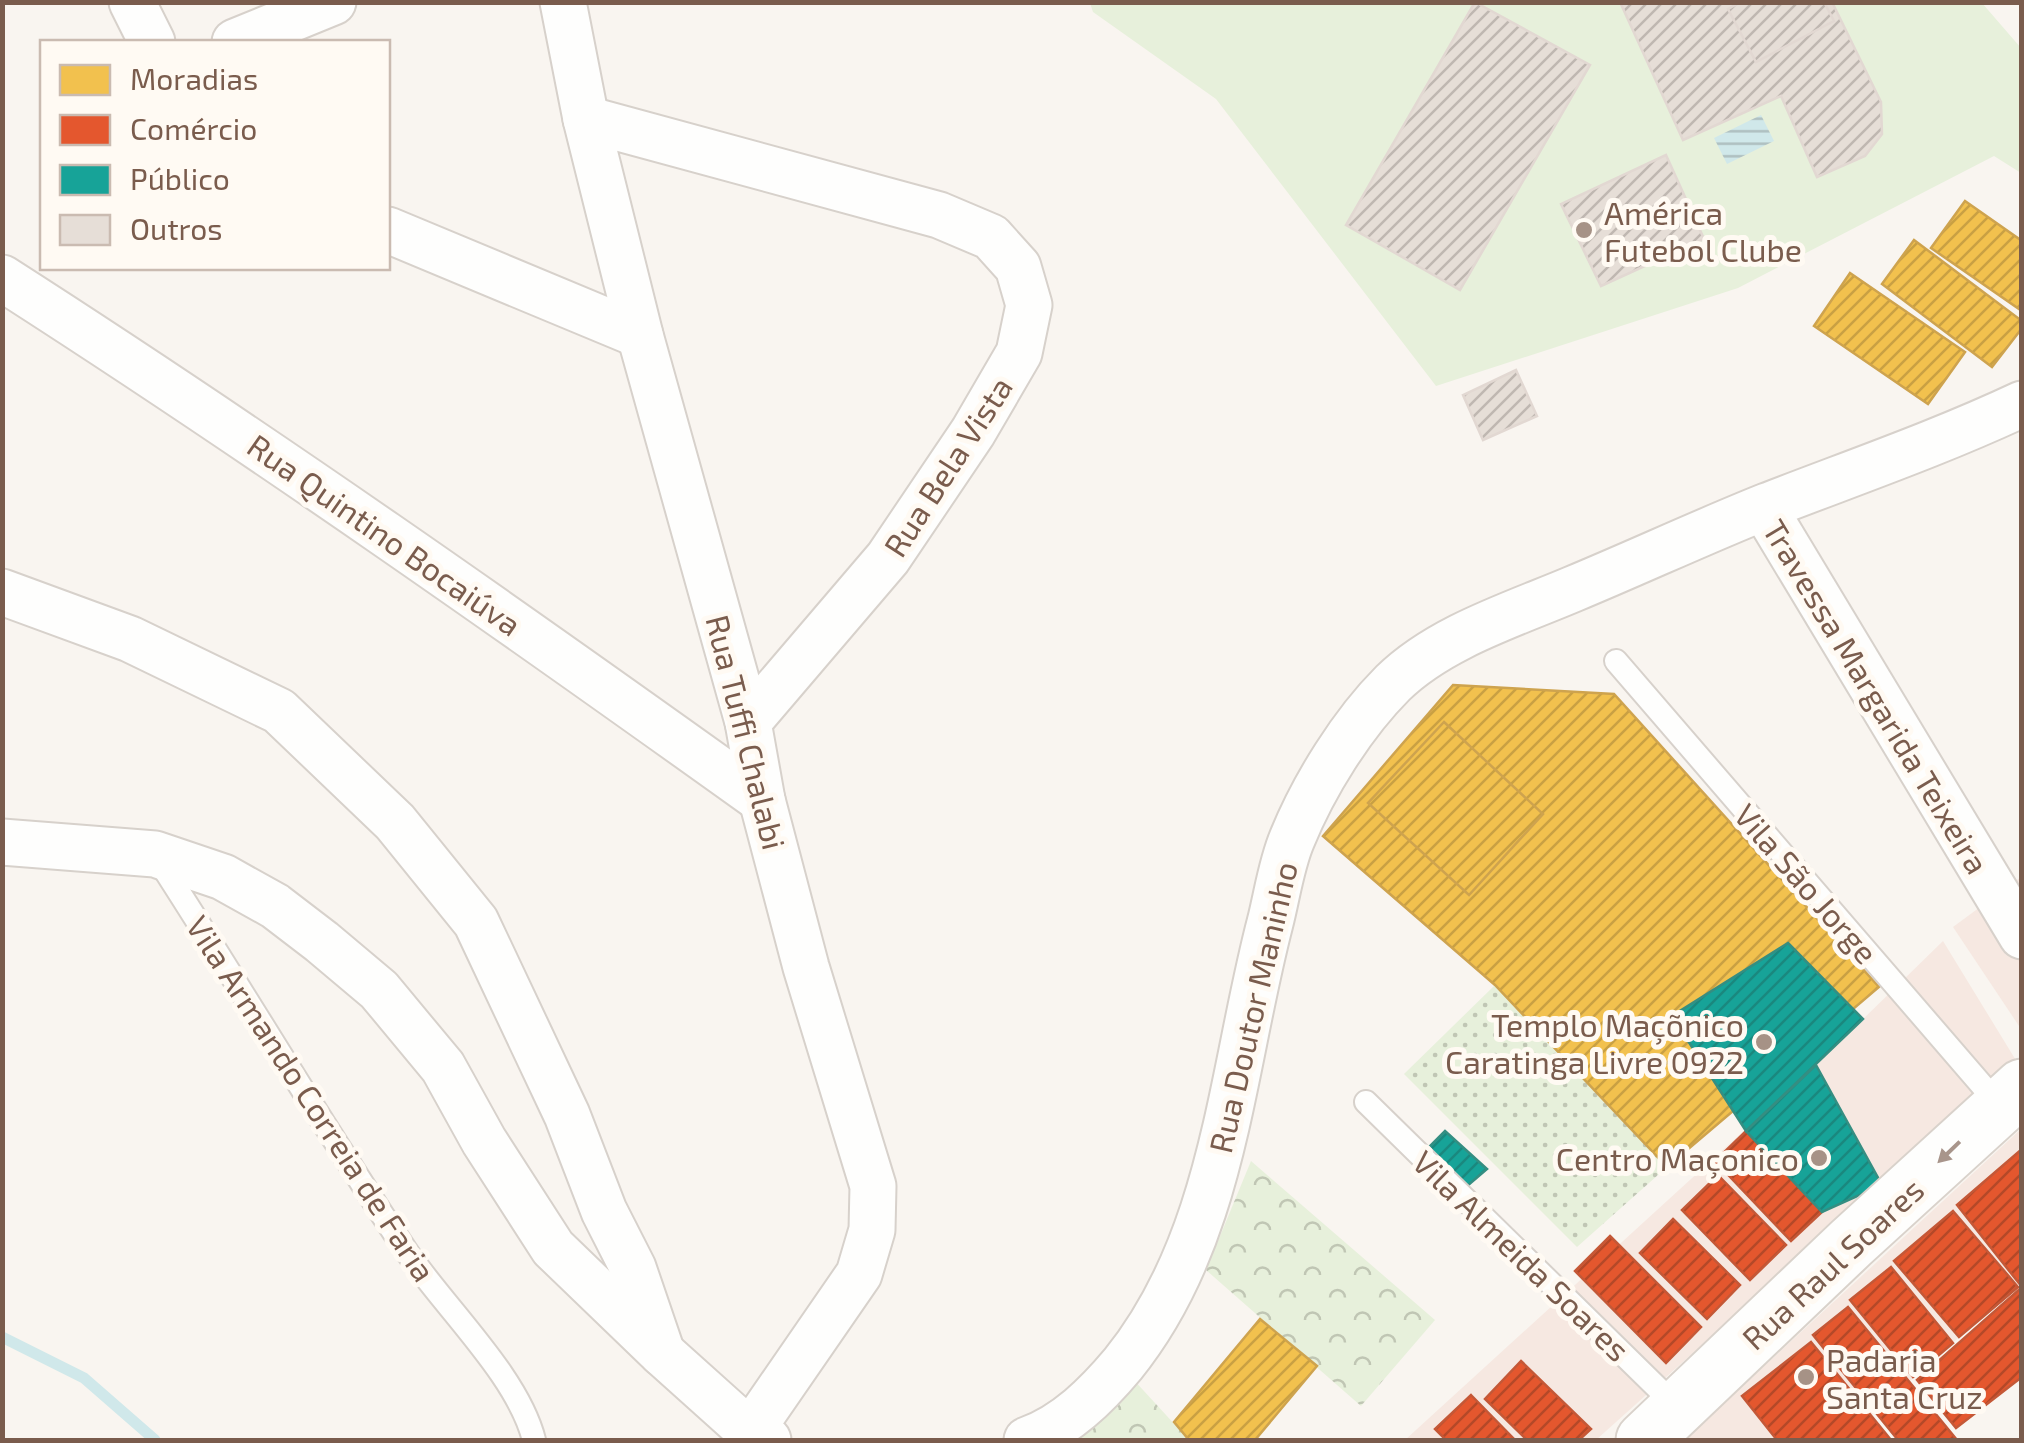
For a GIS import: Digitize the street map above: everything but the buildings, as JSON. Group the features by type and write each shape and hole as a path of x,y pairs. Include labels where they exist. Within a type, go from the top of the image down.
{"main road":[{"name":"Rua Raul Soares","path":"1654,1432 2010,1096"}],"street":[{"path":"132,2 151,40"},
{"path":"239,40 333,2"},
{"name":"Rua Tuffi Chalabi","path":"563,2 586,119 640,335 748,722 762,800 806,967 873,1186 872,1230 859,1274 759,1436"},
{"name":"Rua Bela Vista","path":"586,119 939,215 992,237 1018,267 1028,305 1019,354 974,432 888,558 748,722"},
{"path":"390,231 640,335"},
{"name":"Rua Quintino Bocaiúva","path":"2,278 161,380 459,584 762,800"},
{"name":"Rua Doutor Maninho","path":"1027,1440 1047,1433 1100,1392 1137,1347 1190,1251 1236,1092 1258,966 1291,840 1340,749 1366,712 1396,680 1455,642 1764,508 2022,404"},
{"name":"Travessa Margarida Teixeira","path":"1764,508 2022,936"},
{"path":"2,592 130,639 279,711 395,822 476,922 567,1115 604,1211 633,1268 662,1354"},
{"path":"2,842 155,854 222,878 275,906 380,990 443,1067 484,1141 552,1248 662,1354 759,1436"}],"lane":[{"name":"Vila São Jorge","path":"1616,661 2010,1096"},
{"name":"Vila Armando Correia de Faria","path":"155,854 246,995 342,1156 425,1278 510,1389 534,1440"},
{"name":"Vila Almeida Soares","path":"1366,1102 1654,1432"}],"shaded area":[{"path":"2021,877 2021,1029 1953,927"},
{"path":"1943,941 2017,1062 1596,1440 1405,1440 1816,1065"},
{"path":"2021,1129 2021,1282 1844,1440 1684,1440"}],"green space":[{"name":"América Futebol Clube","path":"1090,3 1982,3 2021,48 2021,173 1994,156 1738,288 1436,386 1216,99 1093,12"},
{"path":"1495,985 1667,1167 1577,1247 1404,1074"},
{"path":"1251,1161 1435,1320 1361,1406 1206,1270"},
{"path":"1132,1378 1189,1440 1049,1440"}],"water":[{"path":"1761,115 1774,141 1727,164 1714,138"}],"waterway":[{"path":"2,1337 84,1378 155,1440"}],"place":[{"name":"América Futebol Clube","path":"1584,230"},
{"name":"Templo Maçõnico Caratinga Livre 0922","path":"1764,1042"},
{"name":"Centro Maçonico","path":"1819,1158"},
{"name":"Padaria Santa Cruz","path":"1806,1377"}]}
